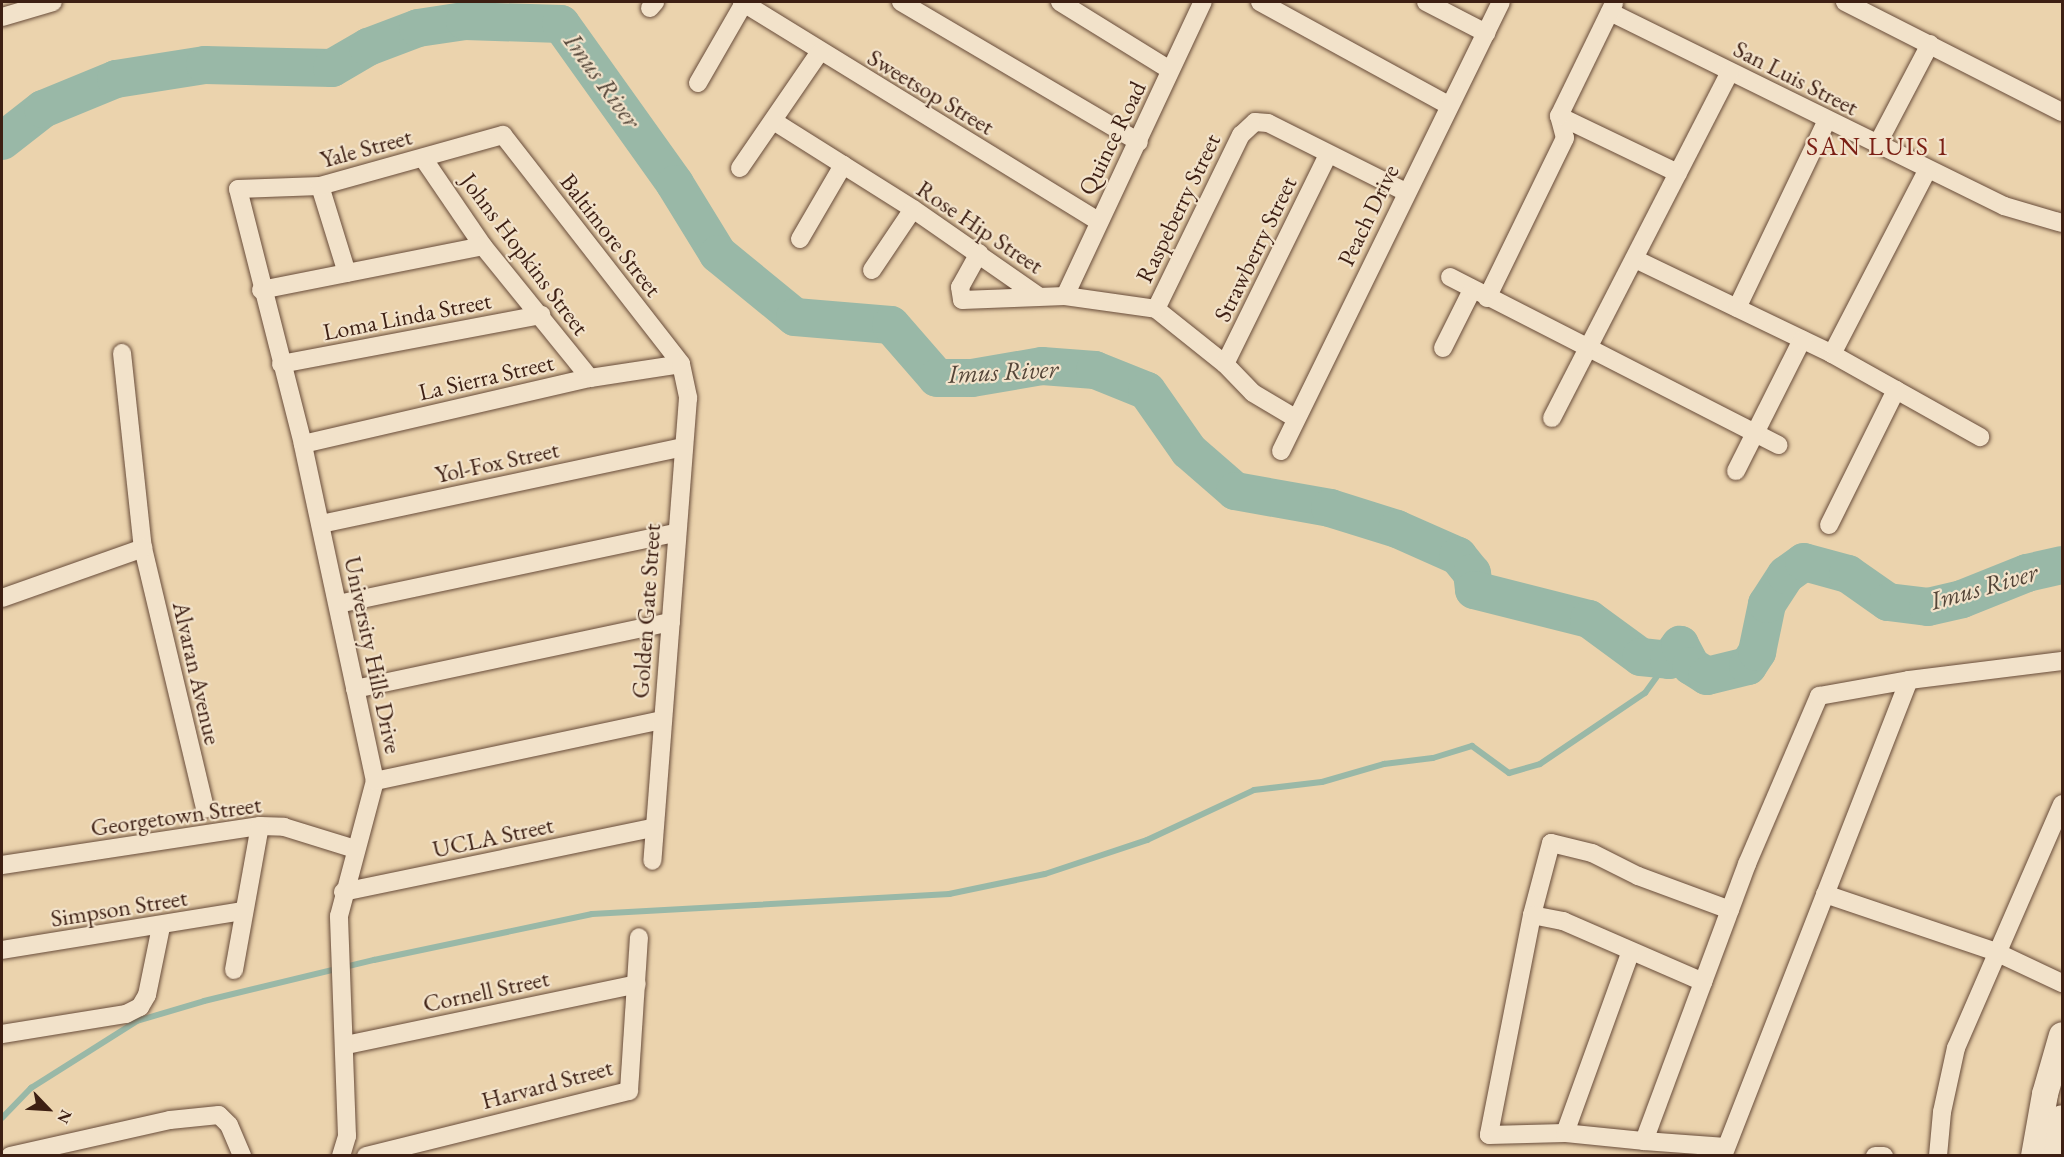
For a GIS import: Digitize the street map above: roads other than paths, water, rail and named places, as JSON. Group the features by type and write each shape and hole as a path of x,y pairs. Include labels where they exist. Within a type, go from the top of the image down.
{"street":[{"path":"2,17 53,2"},
{"path":"698,83 743,2"},
{"name":"Sweetsop Street","path":"743,2 819,53 1098,221"},
{"path":"901,2 1138,142"},
{"path":"1060,2 1170,70"},
{"name":"Quince Road","path":"1065,296 1098,221 1138,142 1203,2"},
{"path":"1260,2 1448,105"},
{"path":"1426,2 1486,33"},
{"name":"Peach Drive","path":"1281,451 1448,105 1501,2"},
{"path":"1845,2 2062,112"},
{"path":"1443,348 1479,294 1565,138 1559,116 1612,7"},
{"name":"San Luis Street","path":"1612,7 1730,72 1927,171 2004,206 2062,223"},
{"path":"1878,146 1930,45"},
{"path":"740,168 775,122 819,53"},
{"path":"1552,418 1730,72"},
{"path":"1559,116 1678,173"},
{"path":"1737,308 1827,120"},
{"name":"Rose Hip Street","path":"775,122 979,252 1038,296 1065,296 1156,309"},
{"name":"Raspeberry Street","path":"1156,309 1241,135 1256,122 1268,123 1406,192"},
{"name":"Yale Street","path":"238,189 320,186 503,135"},
{"name":"Baltimore Street","path":"503,135 681,364"},
{"name":"Strawberry Street","path":"1225,364 1328,154"},
{"name":"Johns Hopkins Street","path":"423,158 483,246 590,378"},
{"path":"800,239 843,165"},
{"path":"1832,354 1927,171"},
{"path":"320,186 347,273"},
{"name":"University Hills Drive","path":"238,189 261,290 303,444 375,781 343,892 338,946 346,1045 347,1136 341,1155"},
{"path":"872,270 913,209"},
{"path":"261,290 483,246"},
{"path":"979,252 960,287 962,300 982,302 1038,296"},
{"path":"1635,259 1832,354 1980,437"},
{"path":"1450,277 1479,294 1778,445"},
{"path":"1156,309 1225,364 1253,393 1295,418"},
{"name":"Loma Linda Street","path":"281,364 541,315"},
{"path":"1736,471 1802,340"},
{"name":"Alvaran Avenue","path":"122,353 143,548 205,808"},
{"name":"La Sierra Street","path":"303,444 590,378 681,364"},
{"name":"Golden Gate Street","path":"652,861 652,828 663,720 675,533 688,398 681,364"},
{"path":"1829,525 1896,390"},
{"name":"Yol-Fox Street","path":"321,524 683,447"},
{"path":"338,604 675,533"},
{"path":"2,598 143,548"},
{"path":"355,689 671,622"},
{"path":"1644,1141 1730,910 1819,696 1909,680 2062,661"},
{"path":"1730,910 1638,876 1592,853 1551,843 1532,915 1489,1136 1565,1133 1724,1151 1909,680"},
{"path":"375,781 663,720"},
{"path":"1938,1155 1942,1112 1956,1048 2062,804"},
{"path":"234,970 260,826"},
{"name":"Georgetown Street","path":"2,866 260,826 284,827 356,849"},
{"name":"UCLA Street","path":"343,892 652,828"},
{"path":"1825,894 1996,952 2062,982"},
{"name":"Simpson Street","path":"2,950 161,927 244,911"},
{"path":"1532,915 1563,921 1703,982"},
{"path":"2,1034 126,1014 140,1007 147,995 161,927"},
{"name":"Harvard Street","path":"366,1155 629,1090 639,937"},
{"path":"1565,1133 1630,952"},
{"name":"Cornell Street","path":"346,1045 637,984"},
{"path":"2034,1155 2044,1094 2062,1035"},
{"path":"10,1155 170,1120 219,1115 229,1125 242,1155"},
{"path":"2057,1155 2062,1118"},
{"name":"University Hills Drive","path":"347,1136 358,1155"},
{"path":"1875,1155 1884,1155"}],"waterway":[{"name":"Imus River","path":"2,141 43,109 116,79 205,65 332,68 368,47 418,28 465,21 561,24 675,184 718,254 795,317 891,325 937,378 972,378 1042,366 1095,370 1147,391 1189,451 1235,491 1330,508 1397,529 1458,556 1472,573 1474,590 1589,619 1641,657 1669,660 1680,645 1691,666 1707,676 1748,666 1757,652 1767,604 1786,575 1804,562 1848,574 1888,602 1928,607 1962,599 2027,573 2062,565"},
{"path":"2,1118 31,1088 137,1021 204,1001 374,960 592,914 949,894 1045,874 1147,840 1254,790 1322,782 1384,764 1433,758 1472,746 1509,773 1540,764 1645,693 1669,660"}],"district":[{"name":"SAN LUIS 1","path":"1878,147"}]}
